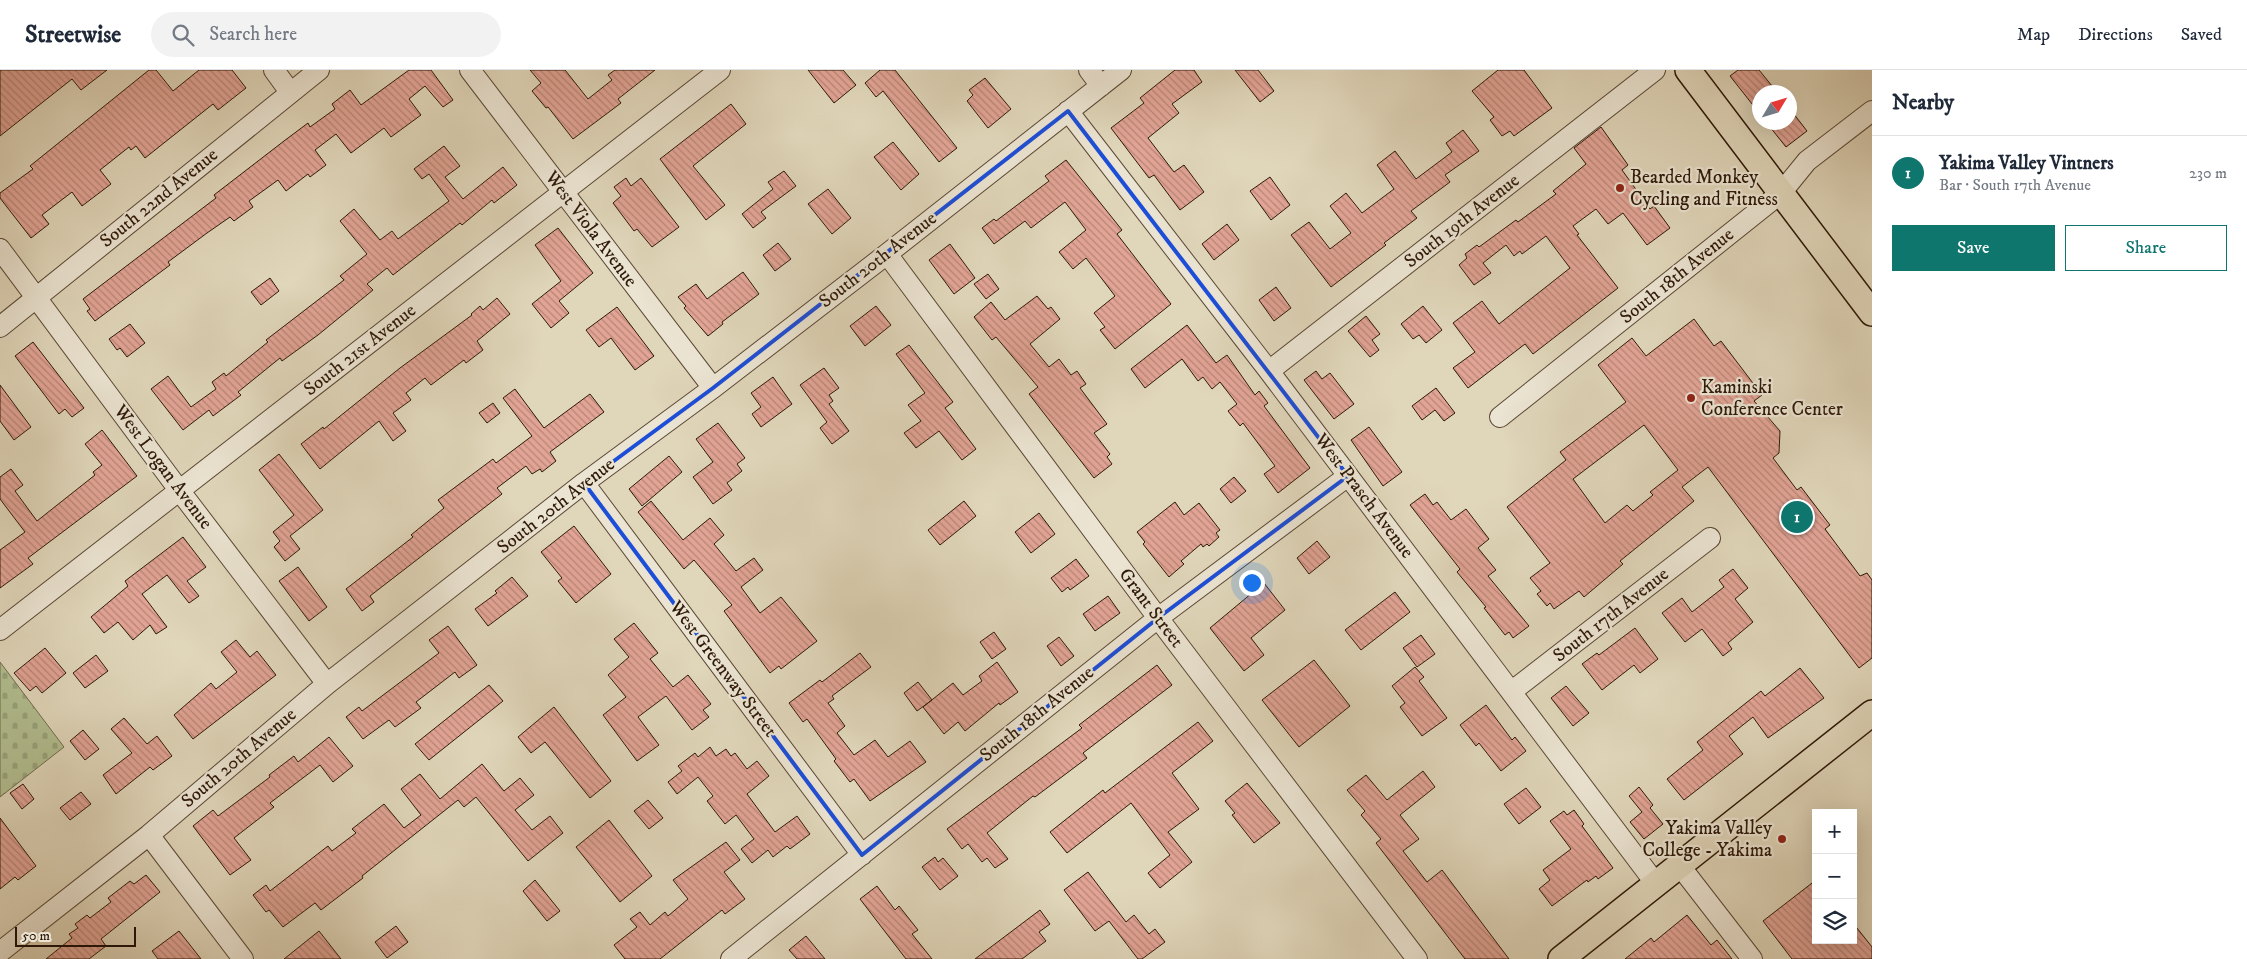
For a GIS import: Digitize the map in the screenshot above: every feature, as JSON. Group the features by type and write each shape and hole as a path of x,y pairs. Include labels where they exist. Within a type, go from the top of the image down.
{"main road":[{"path":"1688,70 1872,313"},
{"path":"1561,959 1872,713"}],"street":[{"path":"274,70 290,92"},
{"name":"South 22nd Avenue","path":"0,327 319,70"},
{"name":"West Viola Avenue","path":"470,70 713,388"},
{"name":"South 21st Avenue","path":"0,630 720,70"},
{"name":"South 20th Avenue","path":"0,952 149,835 327,684 584,483 713,388 888,254 1068,111 1095,78 1121,70"},
{"name":"South 19th Avenue","path":"1269,372 1655,70"},
{"name":"West Prasch Avenue","path":"1068,111 1269,372 1656,884"},
{"name":"South 18th Avenue","path":"1500,417 1781,193 1808,161 1872,111"},
{"name":"West Logan Avenue","path":"0,249 327,684"},
{"name":"Grant Street","path":"888,254 1158,618 1417,959"},
{"name":"South 18th Avenue","path":"731,959 1158,618 1348,476"},
{"name":"West Greenway Street","path":"584,483 862,855"},
{"name":"South 17th Avenue","path":"1511,692 1710,538"},
{"path":"149,835 243,959"},
{"path":"1680,866 1752,959"}],"highlighted area":[{"path":"1068,111 1348,476 1158,618 862,855 584,483 713,388"}],"green space":[{"path":"0,662 64,747 0,797"}],"building":[{"path":"0,70 107,70 81,90 72,79 0,136"},
{"path":"149,70 156,70 173,91 199,70 232,70 246,88 218,110 213,104 145,158 136,146 131,150 129,147 100,170 111,184 82,206 72,192 42,215 49,224 31,238 0,198 0,193 33,169 30,166"},
{"path":"409,70 431,70 453,100 443,107 425,86 409,99 421,115 391,137 384,128 351,153 336,134 315,150 326,165 310,177 308,174 286,191 278,180 249,201 253,207 234,221 230,217 207,233 168,262 170,265 95,321 87,311 90,309 83,299 216,198 214,195 284,141 308,123 310,127 335,109 332,104 350,90 361,105"},
{"path":"530,70 565,70 588,99 612,80 608,75 615,70 655,70 618,99 621,103 573,139 548,107 546,108 532,91 541,83"},
{"path":"808,70 843,70 856,85 834,103"},
{"path":"880,70 895,70 957,148 939,162 883,91 876,97 865,83"},
{"path":"1175,70 1194,70 1202,82 1172,104 1179,113 1148,138 1174,172 1184,165 1204,192 1180,210 1154,175 1149,178 1111,128 1144,103 1140,98"},
{"path":"1235,70 1258,70 1274,91 1260,102"},
{"path":"1498,70 1524,70 1552,108 1514,136 1510,131 1502,136 1490,120 1494,117 1472,91"},
{"path":"1738,70 1759,70 1771,85 1752,85 1752,104 1730,76"},
{"path":"985,78 1011,109 988,128 967,101 973,95 969,90"},
{"path":"731,104 746,124 693,166 725,205 706,220 660,159"},
{"path":"1797,118 1807,131 1786,147 1772,130 1797,130"},
{"path":"1601,127 1628,165 1622,170 1650,209 1654,206 1670,228 1647,245 1623,213 1608,224 1596,209 1573,226 1579,234 1577,235 1618,288 1533,354 1525,344 1468,388 1453,368 1475,352 1453,323 1482,301 1499,324 1570,268 1546,236 1522,254 1520,251 1514,256 1506,245 1483,263 1491,273 1474,285 1459,265 1467,258 1465,254 1477,245 1479,247 1516,220 1518,222 1556,194 1553,191 1586,164 1574,148"},
{"path":"1463,130 1479,151 1445,175 1450,182 1411,211 1417,218 1384,243 1386,245 1331,287 1291,235 1309,222 1330,249 1351,233 1330,206 1346,193 1362,213 1394,189 1377,165 1395,151 1416,179 1452,152 1446,143"},
{"path":"893,142 919,174 901,190 874,157"},
{"path":"444,146 460,166 445,177 463,199 503,167 517,185 494,203 492,200 462,225 460,223 393,275 387,268 367,284 373,290 318,335 282,361 280,358 238,392 241,395 213,416 209,410 183,430 151,389 168,376 191,407 216,389 212,382 224,373 226,376 268,342 266,340 344,280 340,276 367,254 340,221 354,209 380,240 392,231 398,239 449,201 429,174 422,179 414,169"},
{"path":"1066,160 1122,230 1117,234 1171,304 1115,349 1100,330 1105,327 1094,313 1115,296 1086,258 1073,269 1059,252 1086,230 1065,202 1031,228 1025,221 994,244 982,228 994,219 996,221 1049,181 1045,176"},
{"path":"784,171 796,186 761,212 766,218 753,228 742,214 773,189 768,182"},
{"path":"1270,177 1290,205 1271,220 1250,191"},
{"path":"626,178 631,186 641,178 679,227 652,247 637,229 634,231 613,203 621,196 614,187"},
{"path":"828,189 851,218 832,234 808,204"},
{"path":"1227,224 1239,240 1214,260 1202,244"},
{"path":"558,228 593,273 559,301 569,313 551,328 532,304 561,281 535,245"},
{"path":"778,243 791,259 775,271 763,255"},
{"path":"950,244 975,278 954,294 929,260"},
{"path":"743,272 759,294 722,322 723,324 708,336 684,308 686,306 678,297 696,284 707,299"},
{"path":"988,274 999,289 986,299 974,284"},
{"path":"270,278 279,291 261,305 251,292"},
{"path":"1276,287 1291,308 1274,321 1259,300"},
{"path":"1037,296 1048,309 1051,307 1060,319 1030,344 1049,367 1059,359 1071,375 1077,371 1086,384 1080,388 1107,424 1094,433 1110,454 1107,457 1112,464 1094,478 1029,394 1038,387 996,337 992,340 974,317 991,302 1005,320"},
{"path":"497,298 510,314 477,341 483,350 466,363 464,360 431,385 425,378 406,393 411,400 393,413 406,431 393,441 379,421 320,469 301,444 323,427 324,429 400,368 472,315 480,306 483,310"},
{"path":"876,306 891,325 865,346 850,326"},
{"path":"1423,306 1442,330 1426,343 1419,335 1413,339 1401,324"},
{"path":"617,307 654,356 635,370 611,338 599,347 586,330"},
{"path":"1366,316 1380,334 1372,340 1379,350 1370,357 1348,331"},
{"path":"1694,319 1714,346 1721,341 1762,395 1754,401 1780,431 1779,453 1773,458 1797,490 1801,487 1830,525 1825,529 1860,576 1867,573 1872,580 1872,658 1859,668 1708,467 1682,487 1694,501 1620,561 1623,564 1584,597 1579,591 1554,609 1550,603 1547,606 1537,594 1541,591 1530,578 1550,563 1507,507 1566,460 1560,452 1626,402 1598,365 1632,338 1646,356","holes":["1644,425 1678,470 1650,492 1653,495 1633,511 1627,505 1605,523 1573,479"]},
{"path":"130,324 145,343 127,357 120,348 117,350 109,339"},
{"path":"1187,325 1216,363 1227,355 1255,395 1259,391 1268,403 1264,406 1310,468 1278,493 1264,474 1275,466 1243,423 1240,426 1228,411 1237,404 1220,382 1212,389 1203,377 1198,381 1182,359 1145,388 1131,369"},
{"path":"33,342 84,408 72,417 65,409 59,414 15,356"},
{"path":"909,345 953,402 945,408 976,449 962,460 939,431 916,448 904,433 921,421 908,405 925,393 896,354"},
{"path":"824,368 839,388 829,395 833,401 829,404 849,431 832,444 820,428 827,422 800,385"},
{"path":"1316,371 1322,379 1330,373 1354,404 1334,419 1304,380"},
{"path":"773,377 792,404 761,427 752,414 761,407 751,393"},
{"path":"0,385 31,427 14,440 0,421"},
{"path":"1436,388 1455,413 1444,421 1435,410 1422,420 1412,406"},
{"path":"515,389 544,428 590,394 604,412 550,452 556,461 542,472 540,469 532,474 526,466 497,488 502,494 370,596 374,602 362,611 346,589 413,537 411,535 444,508 438,500 493,459 496,463 532,436 503,398"},
{"path":"493,403 500,413 487,423 479,413"},
{"path":"718,423 745,458 737,464 742,471 727,483 732,490 713,504 693,477 713,462 696,439"},
{"path":"1369,427 1402,472 1383,486 1351,440"},
{"path":"102,430 137,476 28,558 33,564 0,588 0,550 25,532 0,499 0,477 11,469 23,485 15,491 37,521 95,475 93,472 102,465 85,444"},
{"path":"279,454 323,510 290,536 300,549 285,561 274,547 280,541 273,532 294,515 259,470"},
{"path":"669,456 682,472 642,506 629,489"},
{"path":"1234,477 1246,491 1231,503 1220,489"},
{"path":"1425,494 1433,505 1437,502 1451,520 1466,509 1489,539 1478,548 1496,570 1488,576 1529,626 1513,638 1509,632 1505,635 1484,608 1486,607 1457,572 1460,569 1410,505"},
{"path":"651,501 683,540 710,518 724,535 714,544 736,571 754,558 763,570 741,587 760,613 781,597 817,641 781,669 779,666 770,673 724,611 732,605 694,560 684,569 638,512"},
{"path":"964,501 976,516 940,545 928,530"},
{"path":"1175,502 1184,515 1199,503 1220,530 1216,533 1219,537 1209,546 1207,544 1203,547 1201,544 1181,561 1184,564 1169,577 1143,544 1145,542 1137,532"},
{"path":"1039,513 1055,534 1031,553 1015,532"},
{"path":"574,526 611,574 576,603 558,581 562,578 541,552"},
{"path":"183,537 206,567 187,581 199,596 189,603 167,575 142,594 167,627 156,634 150,625 133,640 118,622 104,633 91,617 128,586 125,581"},
{"path":"1317,541 1330,557 1309,574 1297,558"},
{"path":"1076,559 1089,576 1070,590 1068,587 1062,592 1051,578"},
{"path":"298,567 327,607 309,621 279,581"},
{"path":"1733,569 1748,588 1735,599 1753,622 1728,643 1732,649 1723,656 1702,629 1685,642 1662,613 1682,598 1692,612 1724,587 1719,580"},
{"path":"512,577 528,596 488,626 475,609 497,593 495,591"},
{"path":"1264,583 1285,610 1251,638 1264,655 1244,671 1210,628"},
{"path":"1395,592 1410,612 1361,650 1345,630"},
{"path":"1108,596 1120,613 1095,631 1083,614"},
{"path":"634,623 658,653 650,659 673,687 688,675 711,704 703,710 709,717 692,730 666,696 638,717 659,745 637,761 603,715 626,697 608,675 629,657 614,639"},
{"path":"448,626 477,665 459,678 455,672 416,702 421,708 395,727 389,720 363,739 346,717 359,707 362,711 439,653 429,640"},
{"path":"1635,628 1658,659 1640,673 1634,665 1602,690 1582,664 1597,653 1599,655"},
{"path":"994,632 1006,649 992,659 980,642"},
{"path":"1421,635 1435,654 1417,667 1403,648"},
{"path":"1059,637 1074,656 1061,666 1047,646"},
{"path":"236,640 250,657 257,651 276,675 193,739 174,715 211,683 216,689 237,672 221,652"},
{"path":"45,648 66,673 42,693 36,686 30,691 14,673"},
{"path":"860,653 871,667 832,696 834,699 828,703 845,726 837,733 854,755 875,740 888,757 910,741 926,762 870,801 854,779 850,782 807,719 803,722 789,703 820,680 822,682"},
{"path":"96,655 108,671 85,688 73,673"},
{"path":"1314,660 1350,706 1299,747 1262,700"},
{"path":"997,662 1018,692 1000,705 999,703 965,731 958,722 944,734 923,707 953,683 963,695 982,681 979,676"},
{"path":"1157,665 1172,685 1083,753 1087,758 1035,797 1033,796 987,833 1008,859 995,868 987,858 982,862 968,844 962,849 947,829 1082,728 1079,725"},
{"path":"1415,667 1424,677 1419,681 1447,718 1422,736 1400,707 1405,703 1392,686"},
{"path":"1800,668 1824,698 1768,738 1753,717 1729,736 1743,754 1684,800 1667,779 1703,750 1697,742 1761,691 1765,696"},
{"path":"918,682 932,700 917,711 904,693"},
{"path":"489,685 503,701 429,760 415,744"},
{"path":"1566,686 1589,713 1573,726 1551,698"},
{"path":"1486,705 1512,740 1515,737 1526,751 1501,771 1479,743 1476,746 1460,725"},
{"path":"554,707 611,781 590,798 545,742 531,753 518,737"},
{"path":"124,718 147,744 157,736 172,756 153,770 150,767 116,794 103,775 132,753 111,729"},
{"path":"1198,722 1213,741 1172,773 1199,809 1168,832 1192,862 1160,888 1148,873 1170,855 1131,803 1067,853 1050,832 1103,790 1105,793"},
{"path":"83,730 99,749 85,760 70,741"},
{"path":"329,737 353,766 333,782 320,765 270,803 274,807 234,838 251,860 230,875 193,826 213,810 218,816 270,777 269,775 294,756 298,762"},
{"path":"710,747 716,756 726,749 731,756 735,753 747,769 757,761 769,776 747,794 775,832 797,816 810,834 790,849 787,846 773,857 768,850 752,863 741,849 754,839 736,815 725,824 707,801 713,796 698,777 677,794 668,782 682,771 678,766 695,753 698,757"},
{"path":"482,764 504,791 520,778 534,795 515,810 532,830 550,816 563,833 528,861 476,797 464,807 458,800 321,910 315,903 283,927 269,910 266,912 253,895 266,885 270,891 328,846 332,851 356,833 352,829 384,804 404,828 421,815 401,789 420,774 440,799"},
{"path":"1423,771 1435,787 1400,815 1419,839 1403,851 1427,882 1442,870 1509,959 1465,959 1376,843 1381,839 1361,815 1365,811 1347,790 1366,775 1387,800"},
{"path":"1247,783 1280,823 1254,843 1232,815 1235,813 1225,801"},
{"path":"23,784 34,799 22,809 10,793"},
{"path":"1639,787 1653,805 1650,808 1663,824 1644,839 1630,822 1642,812 1629,796"},
{"path":"1526,788 1541,807 1519,824 1504,804"},
{"path":"81,792 91,804 70,820 60,808"},
{"path":"648,800 663,818 649,829 634,811"},
{"path":"1574,810 1584,824 1582,826 1613,868 1598,879 1596,876 1588,882 1587,880 1552,906 1539,889 1550,880 1543,870 1571,849 1550,821 1564,811 1567,815"},
{"path":"0,818 36,866 18,880 15,877 0,889"},
{"path":"609,820 652,876 620,902 576,847"},
{"path":"726,842 740,860 724,872 745,899 725,914 722,910 660,959 625,959 614,945 637,927 630,919 640,912 650,925 665,912 668,916 688,899 673,880"},
{"path":"935,857 938,862 943,858 958,876 940,890 922,867"},
{"path":"1088,872 1126,922 1134,915 1149,934 1155,929 1165,942 1142,959 1138,959 1109,921 1095,931 1064,890"},
{"path":"146,875 160,892 101,939 106,946 89,959 46,959 72,938 69,934 78,928 75,924 87,915 90,918 111,902 108,898 130,881 134,884"},
{"path":"535,880 560,911 547,921 523,891"},
{"path":"1812,883 1812,944 1857,944 1857,928 1872,947 1872,959 1792,959 1763,921"},
{"path":"877,886 895,910 899,906 918,930 912,934 932,959 906,959 860,899"},
{"path":"1040,910 1050,924 1039,932 1046,941 1022,959 975,959"},
{"path":"1687,915 1711,945 1717,940 1732,959 1625,959 1651,938 1654,942"},
{"path":"396,926 408,942 387,958 375,942"},
{"path":"179,931 201,959 158,959 152,951"},
{"path":"319,931 341,959 284,959"},
{"path":"806,936 825,959 797,959 789,950"}],"place":[{"name":"Bearded Monkey Cycling and Fitness","path":"1620,188"},
{"name":"Kaminski Conference Center","path":"1691,398"},
{"name":"Yakima Valley Vintners","path":"1797,517"},
{"name":"Yakima Valley College - Yakima","path":"1782,839"}]}
